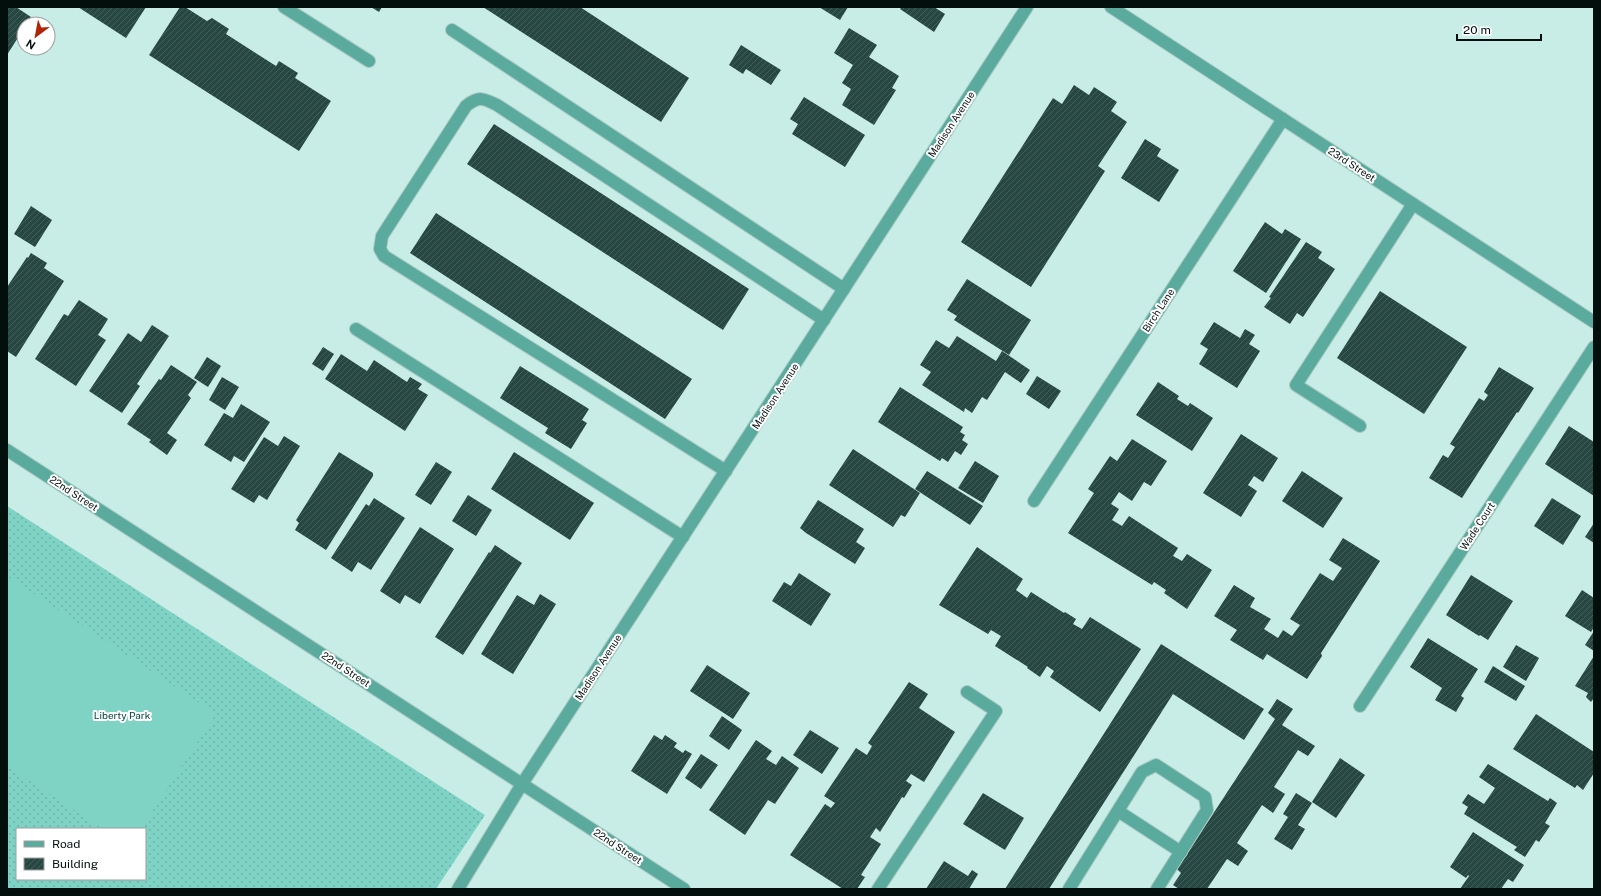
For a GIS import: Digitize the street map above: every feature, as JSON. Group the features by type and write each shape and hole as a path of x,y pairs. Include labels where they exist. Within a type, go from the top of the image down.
{"street":[{"path":"284,7 370,61"},
{"name":"Madison Avenue","path":"458,889 522,784 1027,7"},
{"name":"23rd Street","path":"1111,7 1594,322"},
{"path":"452,30 844,289"},
{"path":"726,471 384,256 380,249 382,236 466,106 474,99 486,99 497,105 824,320"},
{"name":"Birch Lane","path":"1034,501 1283,119"},
{"path":"1360,426 1296,385 1413,204"},
{"path":"356,329 683,537"},
{"name":"Wade Court","path":"1360,706 1594,347"},
{"name":"22nd Street","path":"7,450 684,889"},
{"path":"878,889 996,711 968,692"},
{"path":"1069,889 1142,772 1156,765 1205,797 1207,810 1157,889"},
{"path":"1118,811 1181,852"}],"green space":[{"name":"Liberty Park","path":"7,506 485,815 436,889 7,889"},
{"path":"7,576 216,714 142,828 101,828 7,766"}],"building":[{"path":"7,7 16,7 30,16 16,16 16,41 7,55"},
{"path":"78,7 146,7 126,38"},
{"path":"180,7 185,7 207,21 212,18 229,29 226,34 276,66 279,61 298,73 295,78 331,101 299,151 149,55"},
{"path":"371,7 382,7 379,12"},
{"path":"483,7 580,7 689,78 661,122"},
{"path":"819,7 848,7 840,20"},
{"path":"902,7 934,7 945,14 934,32 900,9"},
{"path":"849,28 877,45 869,57 899,76 892,88 896,90 874,125 842,105 851,89 842,83 853,65 834,53"},
{"path":"741,45 781,70 771,85 746,69 743,74 729,65"},
{"path":"1074,85 1089,95 1094,87 1117,102 1111,111 1127,122 1098,166 1105,171 1031,287 961,242 1053,98 1062,104"},
{"path":"804,97 865,135 845,167 792,134 798,124 790,119"},
{"path":"494,124 749,289 723,330 467,164"},
{"path":"1145,139 1161,149 1157,156 1179,170 1159,202 1121,178"},
{"path":"31,206 52,220 35,247 14,234"},
{"path":"436,213 692,379 665,419 410,253"},
{"path":"1265,222 1282,234 1285,229 1301,239 1266,293 1233,271"},
{"path":"1306,242 1322,252 1318,258 1335,269 1303,317 1297,313 1290,324 1264,307 1271,298 1269,297"},
{"path":"31,253 47,263 44,268 64,281 16,357 7,351 7,287"},
{"path":"967,279 1031,320 1009,355 954,320 957,316 947,310"},
{"path":"1380,291 1467,347 1424,414 1337,358"},
{"path":"79,300 108,319 98,335 106,340 76,386 35,359 64,314 68,316"},
{"path":"1214,322 1240,338 1245,329 1255,335 1249,344 1260,351 1237,388 1199,364 1208,349 1200,344"},
{"path":"152,325 169,336 137,384 140,386 122,413 89,391 128,333 141,342"},
{"path":"957,336 996,361 1002,351 1030,370 1021,383 1005,372 987,400 982,397 972,413 965,408 964,412 922,385 931,372 920,365 936,340 949,348"},
{"path":"323,347 334,354 323,371 312,364"},
{"path":"341,354 367,371 374,360 407,382 410,377 422,384 418,389 428,395 405,431 325,379"},
{"path":"207,357 221,366 208,387 194,378"},
{"path":"171,365 197,382 188,395 191,398 167,433 177,440 167,455 149,442 151,440 127,424 159,379 161,380"},
{"path":"520,366 589,409 582,420 587,423 571,449 545,433 548,428 500,398"},
{"path":"1499,367 1534,388 1462,498 1429,478 1443,455 1448,458 1455,447 1450,444 1479,398 1484,401 1488,395 1484,392"},
{"path":"1037,376 1061,391 1049,409 1026,394"},
{"path":"222,377 239,387 225,410 209,400"},
{"path":"1158,382 1179,396 1177,399 1188,406 1190,403 1213,418 1192,451 1136,415"},
{"path":"900,387 963,427 960,432 965,435 962,440 968,444 961,455 955,451 948,462 942,458 940,461 878,422"},
{"path":"241,404 270,422 244,462 234,456 231,462 204,445 224,413 233,418"},
{"path":"1569,426 1594,442 1594,496 1545,464"},
{"path":"1241,434 1278,458 1263,482 1254,476 1248,485 1257,491 1241,517 1203,493"},
{"path":"284,436 300,446 267,500 259,495 254,503 231,489 264,437 278,446"},
{"path":"1132,439 1167,461 1151,486 1144,482 1132,501 1119,492 1111,504 1119,509 1112,520 1122,526 1129,516 1178,548 1173,556 1182,561 1187,554 1212,570 1187,609 1164,593 1166,590 1154,582 1152,585 1068,533 1094,493 1088,489 1110,456 1117,461"},
{"path":"853,449 920,493 905,517 901,515 893,527 829,485"},
{"path":"339,452 373,473 373,476 326,550 295,530 299,523 296,520"},
{"path":"514,452 594,503 570,540 491,489"},
{"path":"975,461 999,476 983,503 958,488"},
{"path":"436,462 452,472 431,505 415,495"},
{"path":"927,471 983,506 970,525 915,489"},
{"path":"1302,471 1343,498 1323,528 1282,501"},
{"path":"468,495 492,510 476,536 452,521"},
{"path":"374,498 405,518 371,570 358,562 352,572 331,558 366,504 369,506"},
{"path":"1552,498 1581,516 1563,545 1534,526"},
{"path":"818,500 864,529 856,542 865,548 855,564 800,528"},
{"path":"1594,523 1594,543 1585,537"},
{"path":"420,527 454,549 420,604 405,595 400,604 380,591"},
{"path":"1343,538 1380,561 1321,653 1322,656 1307,679 1267,654 1263,660 1230,640 1237,630 1214,616 1234,585 1255,598 1250,607 1271,619 1264,629 1278,638 1283,630 1292,636 1300,625 1290,619 1320,573 1333,581 1342,568 1329,560"},
{"path":"495,545 522,563 463,655 435,637 489,552 490,553"},
{"path":"977,547 1023,579 1016,590 1027,598 1031,592 1076,619 1073,624 1082,629 1090,617 1141,649 1100,712 1050,677 1054,671 1047,666 1040,677 1027,668 1028,667 995,646 1001,636 991,630 988,634 939,605"},
{"path":"799,573 831,594 811,626 772,601 784,582 791,586"},
{"path":"1471,575 1513,601 1488,640 1446,615"},
{"path":"1582,590 1594,598 1594,627 1591,632 1565,616"},
{"path":"540,594 556,604 513,674 481,654 517,595 534,605"},
{"path":"1594,631 1594,651 1585,645"},
{"path":"1428,638 1478,669 1461,696 1464,698 1456,712 1435,700 1442,688 1410,667"},
{"path":"1161,644 1264,709 1244,740 1173,694 1049,889 1005,889"},
{"path":"1516,645 1539,658 1526,681 1503,667"},
{"path":"1594,656 1594,698 1591,702 1586,697 1588,693 1575,686"},
{"path":"707,665 750,693 733,719 690,691"},
{"path":"1493,666 1525,686 1516,701 1484,682"},
{"path":"909,682 928,694 919,708 955,732 924,782 911,774 906,781 912,785 904,798 902,797 880,832 876,828 870,837 881,844 861,875 865,877 857,889 843,889 790,855 825,804 831,808 835,803 824,796 856,748 867,755 872,746 868,743"},
{"path":"1277,699 1293,709 1282,725 1315,746 1308,756 1298,750 1274,787 1285,794 1273,813 1262,805 1237,843 1248,851 1238,866 1227,859 1207,889 1179,889 1173,885 1181,873 1177,869 1275,719 1268,713"},
{"path":"1536,714 1594,752 1594,773 1583,790 1577,785 1575,788 1513,749"},
{"path":"722,716 742,730 729,750 709,736"},
{"path":"810,730 839,748 822,774 793,755"},
{"path":"654,735 662,740 665,735 677,743 674,747 683,753 685,750 692,754 667,794 631,771"},
{"path":"756,740 772,751 766,759 776,765 782,756 799,768 775,804 768,800 745,835 709,810"},
{"path":"701,754 718,765 701,789 685,778"},
{"path":"1340,758 1365,775 1336,818 1312,802"},
{"path":"1488,764 1548,801 1550,798 1557,803 1545,823 1550,826 1539,842 1536,840 1525,857 1514,850 1517,847 1464,814 1468,807 1462,803 1468,794 1484,804 1495,788 1479,777"},
{"path":"983,793 1024,818 1005,850 963,824"},
{"path":"1296,793 1312,803 1298,825 1305,829 1292,850 1274,839 1288,817 1283,814"},
{"path":"1473,832 1524,865 1513,882 1508,879 1501,889 1460,889 1469,876 1468,875 1466,878 1450,867"},
{"path":"944,861 968,876 972,870 978,874 969,889 926,889"}]}
